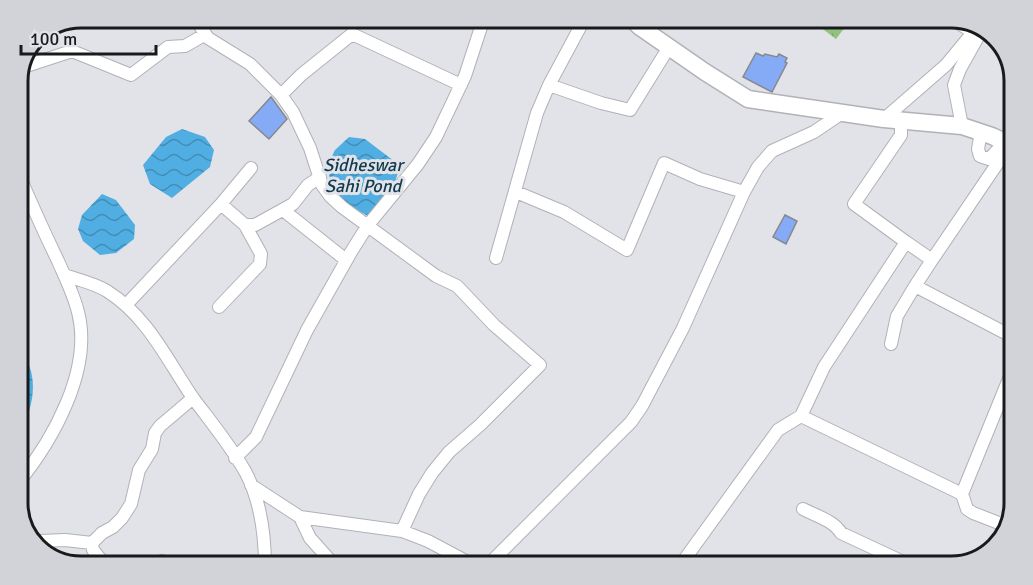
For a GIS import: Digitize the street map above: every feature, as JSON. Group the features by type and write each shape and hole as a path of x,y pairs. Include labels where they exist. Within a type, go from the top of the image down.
{"main road":[{"path":"645,28 705,72 748,99 884,119 962,126 1004,142"}],"street":[{"path":"496,258 537,112 579,28"},
{"path":"203,29 204,35 250,64 281,95 293,112 320,177 330,195 436,276 456,286 540,365 480,425 449,452 419,494 402,531"},
{"path":"235,458 256,437 307,330 346,260 368,225 418,164 436,137 461,85 480,29"},
{"path":"281,95 301,75 352,34 461,85"},
{"path":"884,119 946,65 974,34"},
{"path":"32,64 72,51 131,75 168,47 185,46 204,35"},
{"path":"962,126 954,85 977,35"},
{"path":"549,85 601,103 630,110 669,47"},
{"path":"497,556 631,422 642,406 683,328 744,192 758,168 772,151 814,132 842,113"},
{"path":"901,120 901,135 854,204 932,260"},
{"path":"981,132 978,154 985,158 991,157 1004,148"},
{"path":"891,344 897,316 1004,153"},
{"path":"516,192 564,212 627,250 664,164 700,179 744,192"},
{"path":"126,305 221,204 251,168"},
{"path":"245,225 255,225 293,204 308,185 320,177"},
{"path":"29,197 79,312 82,347 74,383 62,414 37,460 29,470"},
{"path":"219,308 260,264 261,254 245,225 221,204"},
{"path":"283,210 346,260"},
{"path":"687,556 778,430 801,416 824,367 906,242"},
{"path":"64,275 106,290 126,305 155,336 250,484 263,532 264,556"},
{"path":"75,303 82,292 94,285"},
{"path":"915,286 1004,332"},
{"path":"44,541 58,540 92,543 122,518 131,504 140,470 152,449 155,434 160,426 194,398"},
{"path":"962,494 1004,405"},
{"path":"801,416 962,494 968,509 973,513 1000,523"},
{"path":"250,484 300,518 402,531 456,556"},
{"path":"803,509 837,527 841,533 890,556"},
{"path":"300,518 310,538 326,556"},
{"path":"92,543 93,550 98,556"}],"green space":[{"path":"822,28 844,28 836,39"}],"water":[{"path":"182,129 205,137 214,150 210,167 172,198 150,184 143,165 166,137"},
{"name":"Sidheswar Sahi Pond","path":"349,137 365,139 398,164 396,179 389,193 368,216 342,201 331,189 328,164 335,150"},
{"path":"102,194 116,200 135,225 134,239 116,253 100,255 83,241 78,229 82,215"},
{"path":"29,365 33,384 29,410"}],"building":[{"path":"756,53 777,57 779,54 787,58 785,62 787,63 772,92 743,77"},
{"path":"271,97 287,119 269,139 249,121"},
{"path":"785,215 797,221 786,244 773,237"}]}
